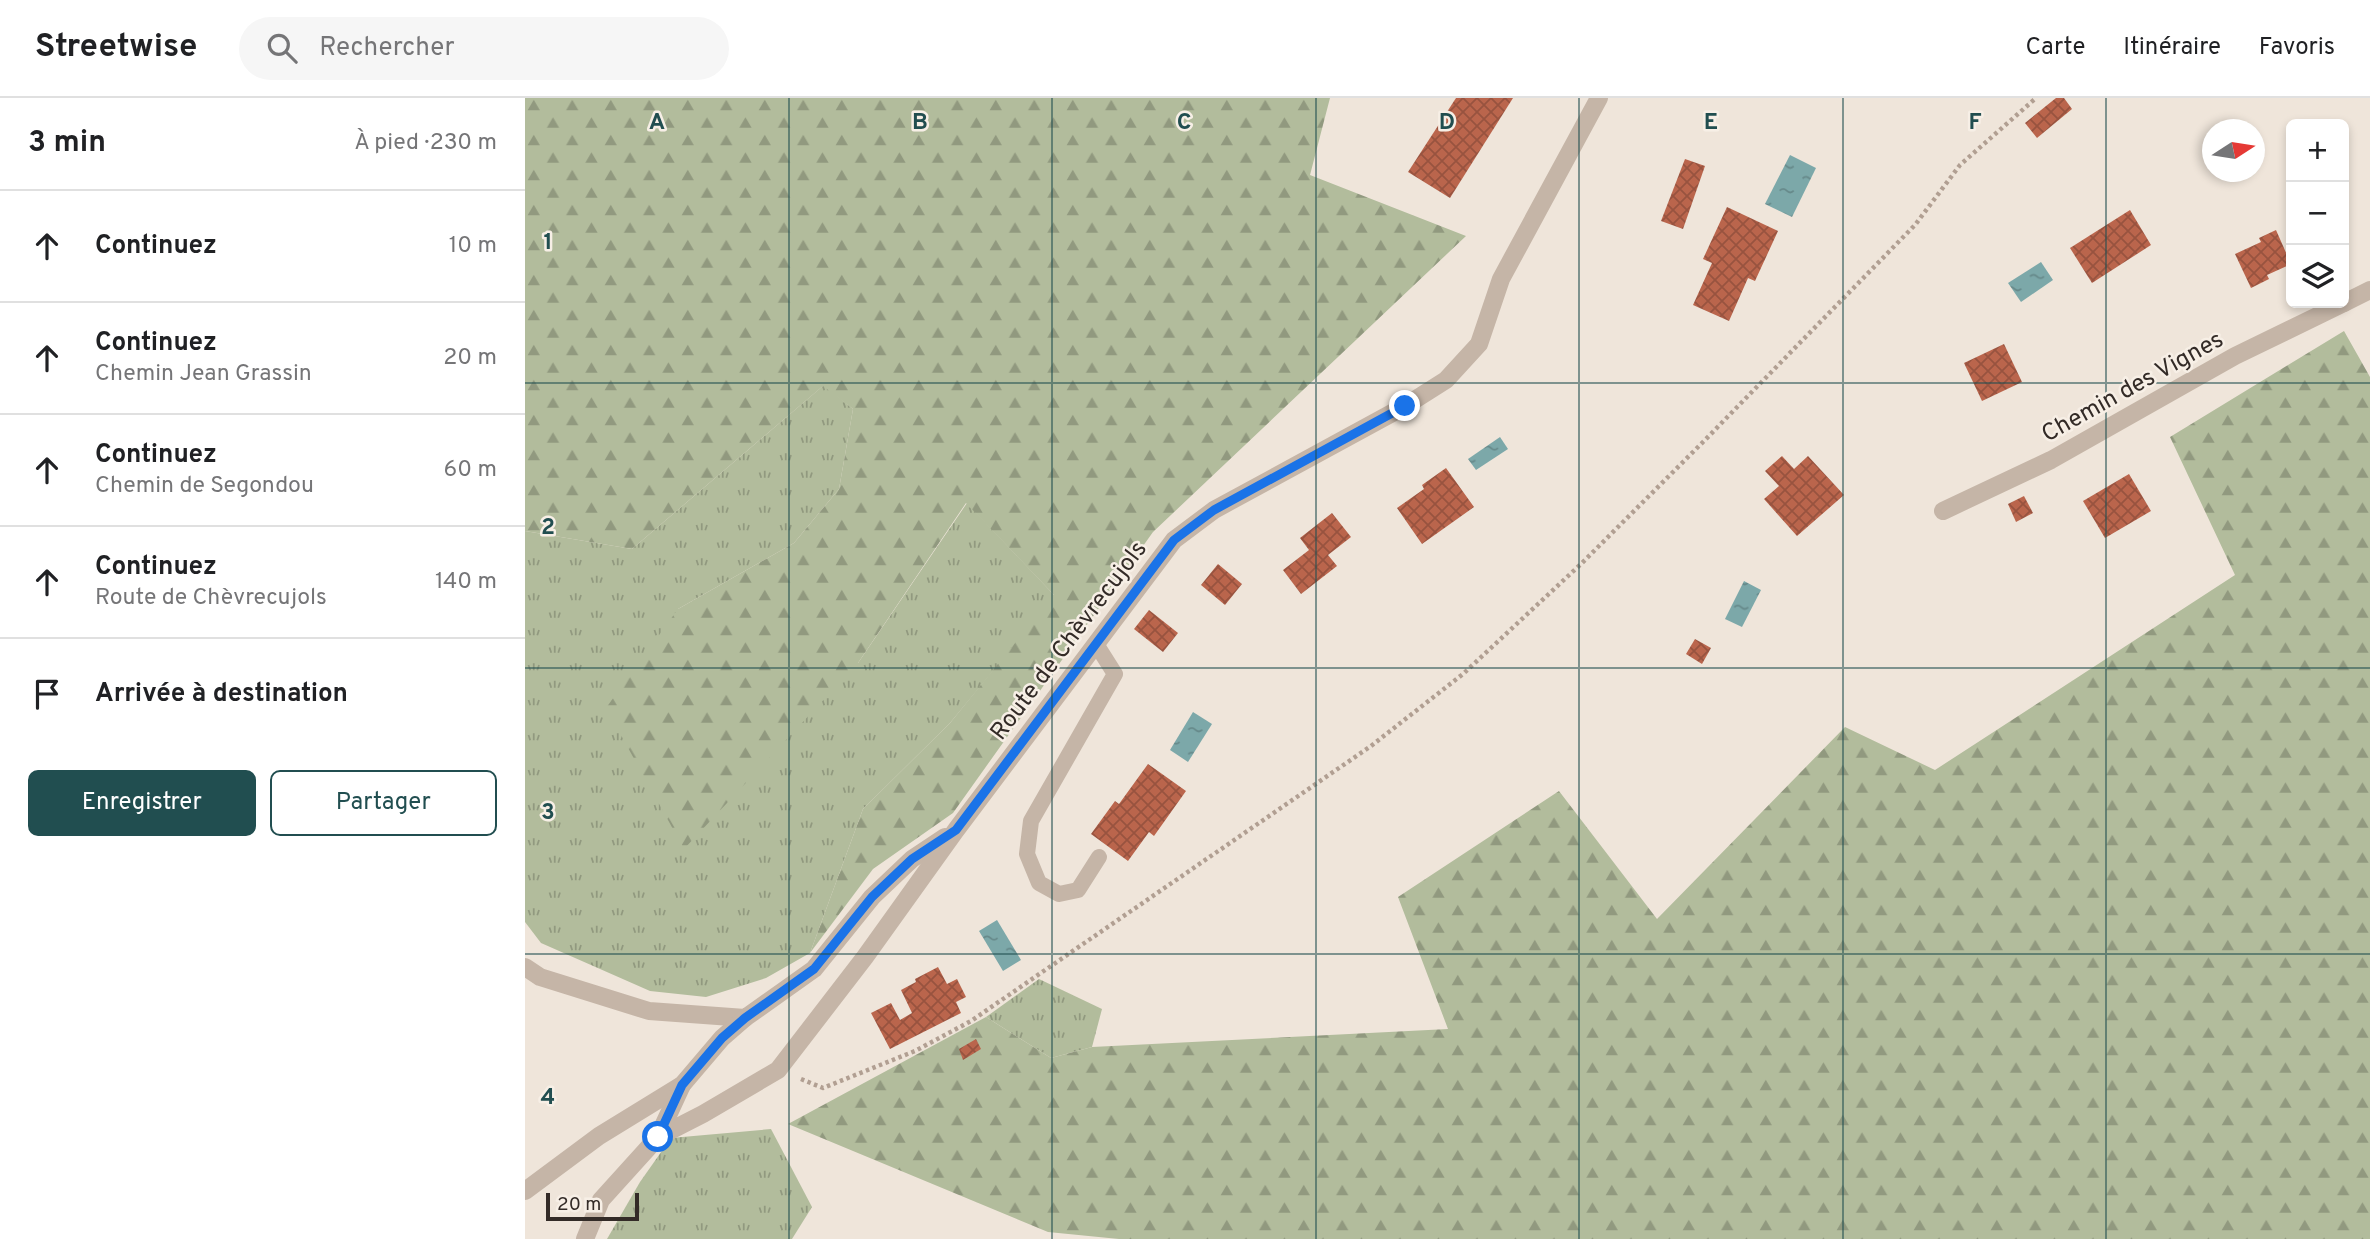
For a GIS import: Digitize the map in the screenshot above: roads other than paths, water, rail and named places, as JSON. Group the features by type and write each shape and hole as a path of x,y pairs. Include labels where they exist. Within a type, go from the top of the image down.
{"street":[{"name":"Route de Chèvrecujols","path":"658,1137 778,1070 1174,540 1214,510 1405,406 1446,380 1479,344 1501,279 1599,98"},
{"name":"Chemin des Vignes","path":"2349,300 2370,290"},
{"name":"Chemin des Vignes","path":"1943,511 2051,460 2235,356 2334,308"},
{"path":"585,1239 601,1200 658,1137 682,1085 722,1038 745,1018 814,969 872,897 912,859 956,830"},
{"path":"525,967 540,977 649,1011 745,1018"},
{"path":"525,1191 599,1136 682,1085"}],"lane":[{"path":"1096,644 1115,674 1031,821 1027,853 1039,883 1059,894 1078,890 1099,857"}],"water":[{"path":"1790,155 1816,168 1792,217 1765,204"},
{"path":"2041,262 2053,280 2021,302 2008,283"},
{"path":"1500,437 1508,449 1476,470 1468,459"},
{"path":"1744,581 1761,590 1742,627 1725,619"},
{"path":"1193,712 1212,724 1188,762 1170,750"},
{"path":"997,920 1021,960 1003,971 979,931"}]}
